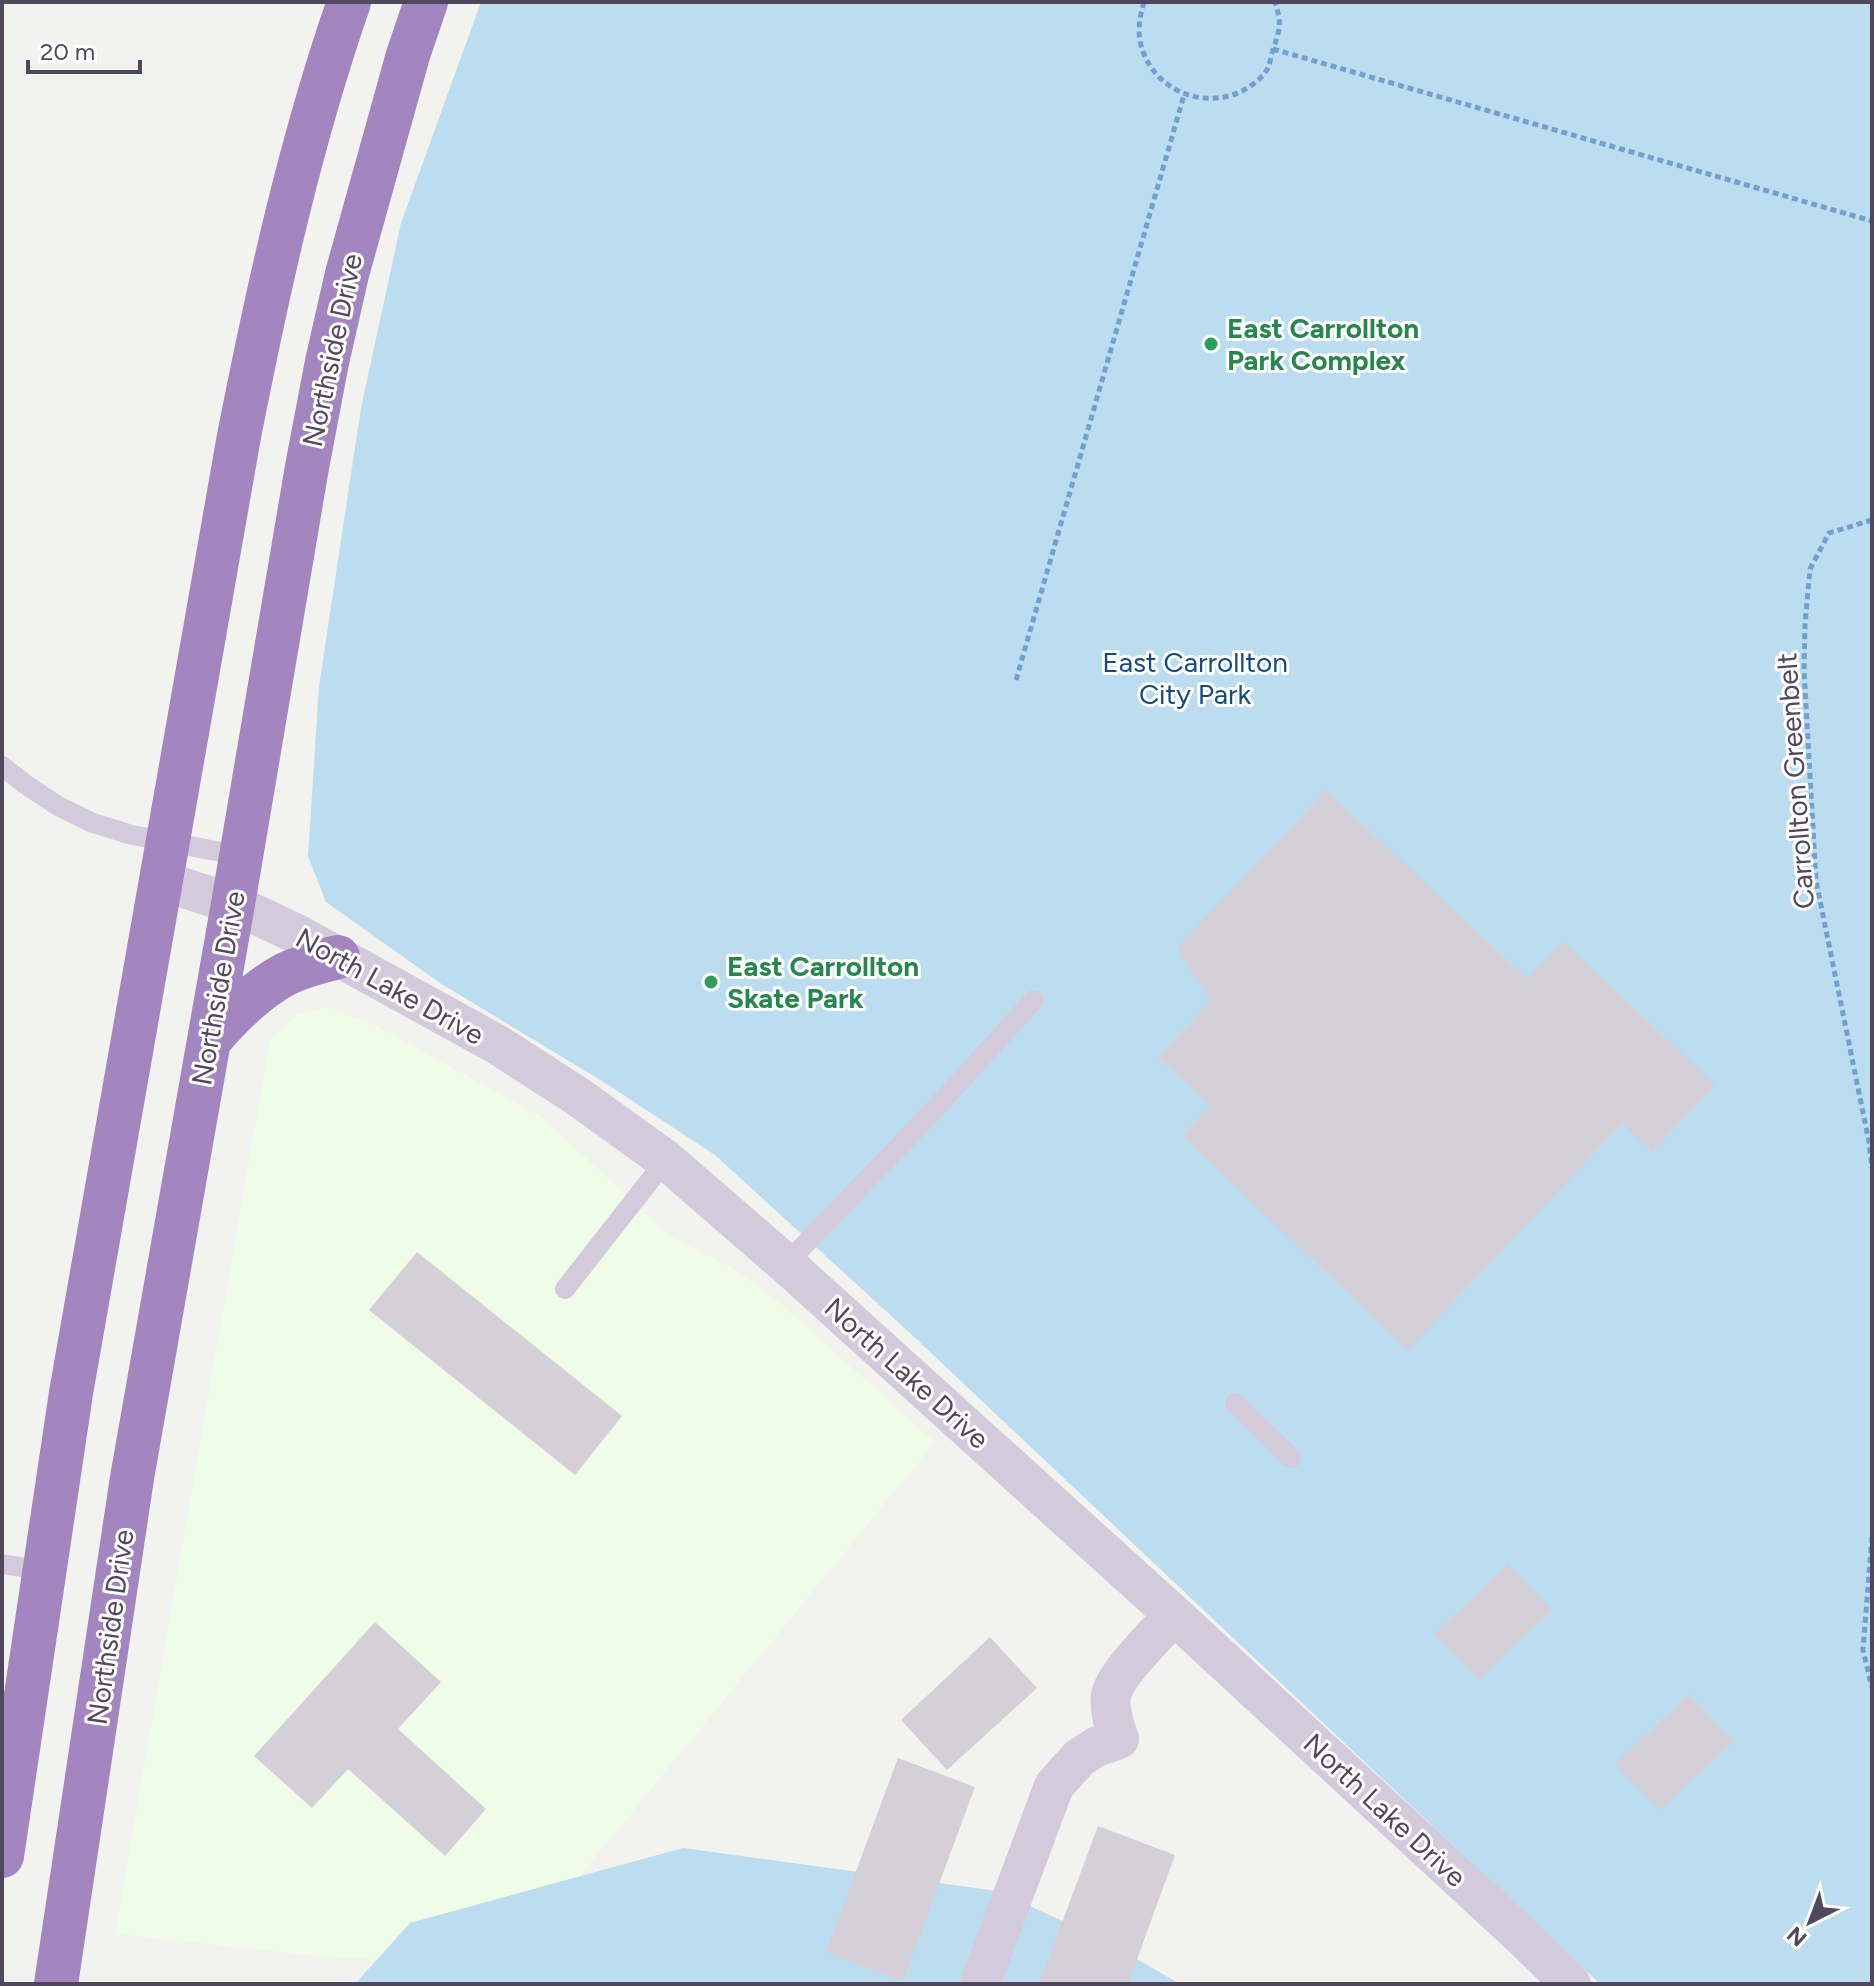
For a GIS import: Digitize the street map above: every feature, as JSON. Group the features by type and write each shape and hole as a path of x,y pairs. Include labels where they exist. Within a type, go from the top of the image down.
{"highway":[{"path":"2,1856 71,1393 239,436 265,304 318,98 349,2"},
{"name":"Northside Drive","path":"56,1984 132,1478 307,467 347,274 408,55 426,2"},
{"path":"209,1041 263,988 285,974 338,957"}],"street":[{"name":"North Lake Drive","path":"164,861 233,904 295,933 498,1045 577,1096 666,1160 786,1264 1174,1615 1571,1984"},
{"path":"980,1984 1054,1786 1079,1758 1096,1747 1119,1739 1111,1714 1111,1692 1127,1668 1174,1615"}],"lane":[{"path":"2,766 58,806 93,823 132,835 164,861 242,856"},
{"path":"786,1264 1034,1000"},
{"path":"565,1289 666,1160"},
{"path":"1235,1403 1291,1458"},
{"path":"2,1564 45,1571"}],"path":[{"path":"1144,2 1139,22 1141,45 1149,66 1165,83 1184,95 1207,99 1230,96 1250,87 1267,71 1281,27 1275,2"},
{"path":"1273,49 1872,221"},
{"path":"1016,680 1184,95"},
{"name":"Carrollton Greenbelt","path":"1872,520 1829,533 1810,569 1804,670 1816,881 1872,1168"},
{"path":"1872,1537 1863,1650 1872,1688"}],"shaded area":[{"path":"328,1007 373,1024 542,1117 670,1236 731,1267 775,1299 935,1442 504,1969 308,1955 115,1934 270,1039 299,1014"}],"green space":[{"name":"East Carrollton City Park","path":"481,2 1872,2 1872,1984 1600,1984 910,1333 715,1155 602,1081 440,983 326,902 308,856 319,686 361,408 401,223"},
{"path":"683,1848 997,1891 1104,1940 1180,1984 355,1984 410,1923"}],"building":[{"path":"1326,790 1527,979 1563,941 1715,1085 1652,1152 1622,1123 1408,1350 1182,1136 1210,1106 1158,1057 1211,1001 1177,948"},
{"path":"417,1252 622,1416 575,1475 369,1310"},
{"path":"1508,1564 1552,1610 1478,1680 1434,1634"},
{"path":"375,1622 441,1682 398,1729 486,1809 445,1856 348,1769 312,1808 254,1756"},
{"path":"990,1637 1037,1688 947,1770 901,1720"},
{"path":"1689,1694 1734,1741 1660,1810 1615,1764"},
{"path":"898,1758 975,1787 903,1981 826,1952"},
{"path":"1098,1826 1175,1855 1128,1984 1039,1984"}],"place":[{"name":"East Carrollton Park Complex","path":"1211,344"},
{"name":"East Carrollton Skate Park","path":"711,982"}]}
